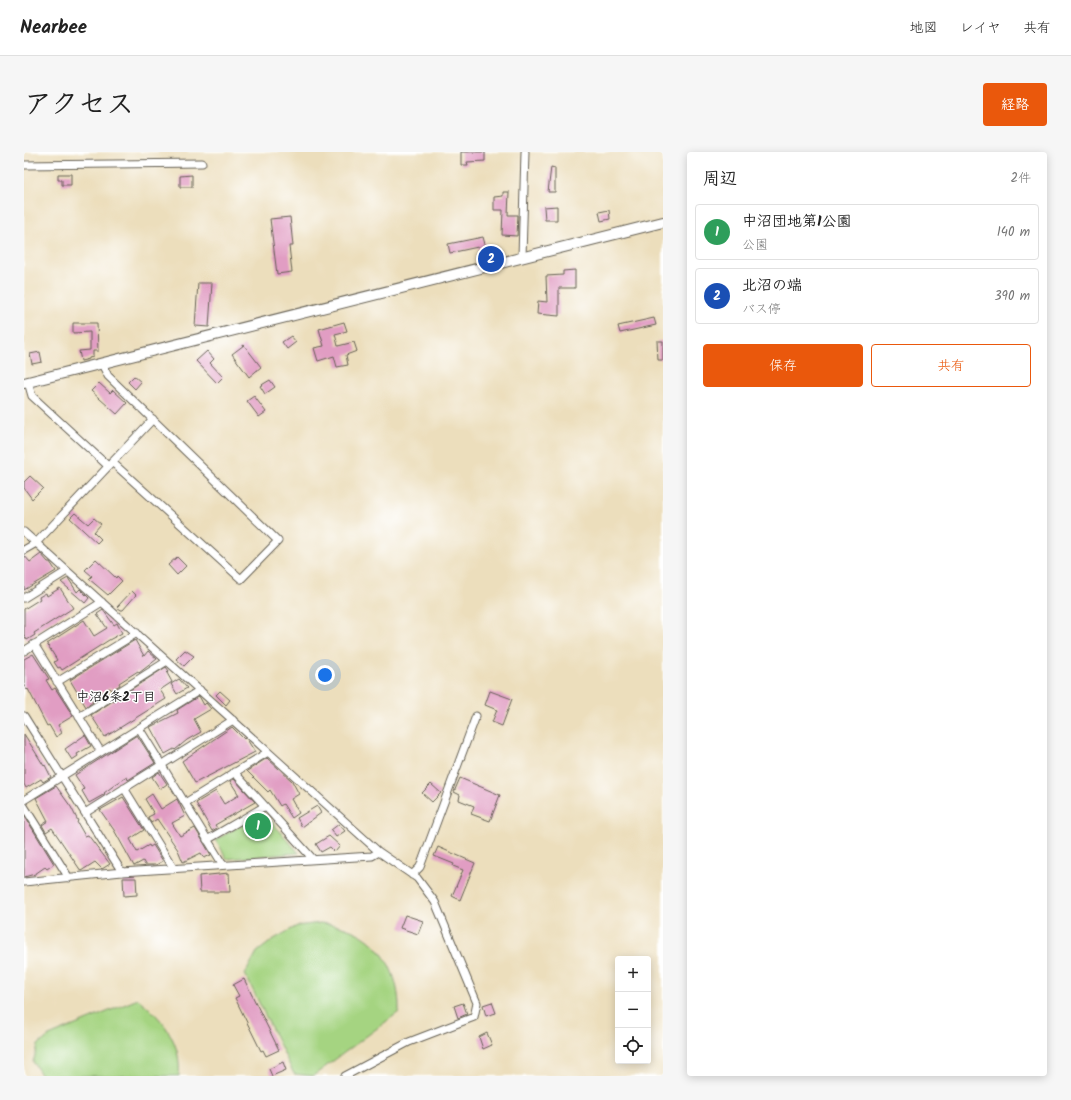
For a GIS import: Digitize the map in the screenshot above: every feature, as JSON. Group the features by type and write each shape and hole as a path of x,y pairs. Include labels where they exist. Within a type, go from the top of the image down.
{"street":[{"path":"522,257 524,152"},
{"path":"24,165 202,164"},
{"path":"102,364 108,376 278,541 241,580 32,396 26,382 663,222"},
{"path":"24,550 36,543 153,419"},
{"path":"24,532 379,852 417,878 435,902 478,1003 474,1017 409,1042 345,1076"},
{"path":"24,598 67,571"},
{"path":"24,651 102,602"},
{"path":"57,682 136,633"},
{"path":"34,644 101,752"},
{"path":"79,717 167,661"},
{"path":"24,800 200,690"},
{"path":"24,716 122,872"},
{"path":"412,875 420,867 476,716"},
{"path":"85,813 233,720"},
{"path":"139,728 223,865"},
{"path":"185,803 268,752"},
{"path":"234,772 313,859"},
{"path":"124,788 174,869"},
{"path":"24,806 69,878"},
{"path":"208,840 265,806"},
{"path":"24,882 122,872 372,856 379,852"}],"green space":[{"path":"263,812 299,853 227,859 216,840"},
{"path":"320,923 339,926 358,933 379,950 392,972 396,985 399,1012 313,1076 294,1074 245,974 257,952 274,939 297,926"},
{"path":"138,999 155,1014 169,1032 177,1053 179,1076 42,1076 33,1062 38,1045 49,1036"}],"building":[{"path":"461,152 485,152 485,161 467,162 468,165 461,165"},
{"path":"551,167 555,168 555,192 548,192"},
{"path":"58,174 71,174 71,185 62,185 62,180 58,180"},
{"path":"192,175 192,187 180,187 180,176"},
{"path":"503,192 509,192 508,215 518,215 517,236 502,235 503,210 494,210 494,197 503,196"},
{"path":"557,206 557,220 545,220 544,207"},
{"path":"609,210 610,219 601,221 599,212"},
{"path":"290,217 293,246 289,246 292,272 277,274 270,219"},
{"path":"483,237 486,248 479,250 478,247 450,253 448,244"},
{"path":"575,270 575,288 559,288 559,316 537,314 538,301 547,302 546,276 563,275 563,271"},
{"path":"198,283 212,283 209,327 195,326"},
{"path":"654,318 656,325 620,333 618,326"},
{"path":"344,322 347,331 335,334 338,346 354,342 357,351 346,355 348,365 337,367 334,356 318,361 314,348 324,346 319,329"},
{"path":"73,323 97,323 98,351 93,351 93,357 81,361 79,351 90,350 90,332 73,333"},
{"path":"291,336 296,342 287,349 282,342"},
{"path":"657,341 663,341 663,360 658,360"},
{"path":"244,345 261,367 249,377 232,354"},
{"path":"207,351 214,359 210,363 223,377 217,383 196,361"},
{"path":"40,352 42,362 32,364 30,354"},
{"path":"134,376 141,382 135,389 128,382"},
{"path":"270,380 275,387 265,394 260,386"},
{"path":"99,383 110,393 113,390 127,403 117,414 91,391"},
{"path":"254,396 266,412 259,417 247,401"},
{"path":"30,476 43,488 32,499 24,488 24,482"},
{"path":"75,513 88,524 94,518 101,524 94,532 101,539 97,543 70,518"},
{"path":"41,554 48,562 50,562 56,571 24,590 24,555 30,562"},
{"path":"177,557 186,566 177,575 168,565"},
{"path":"96,559 116,578 117,576 122,581 108,595 89,579 92,576 85,570"},
{"path":"68,578 77,592 80,589 89,598 85,603 61,582"},
{"path":"60,588 73,608 34,633 35,635 27,640 24,635 24,609 40,599 39,597 46,593 47,596"},
{"path":"132,591 136,595 123,610 121,610 117,607"},
{"path":"103,610 114,625 117,623 122,633 62,670 60,667 58,668 54,662 57,660 47,644 84,620 94,636 107,628 97,614"},
{"path":"135,640 144,656 148,651 157,659 139,673 138,671 119,683 120,685 112,690 110,688 92,699 93,702 86,707 70,680"},
{"path":"185,650 194,656 184,666 176,659"},
{"path":"33,654 49,679 46,680 52,690 55,688 73,716 58,725 62,733 56,737 49,725 47,726 28,689 27,690 24,686 24,659"},
{"path":"166,667 169,671 167,673 172,682 160,690 166,699 105,737 91,715"},
{"path":"179,679 187,688 177,694 171,684"},
{"path":"220,691 230,700 226,705 216,695"},
{"path":"490,691 512,699 502,726 492,722 497,710 485,705"},
{"path":"199,696 204,705 206,703 211,709 194,719 201,732 187,740 175,750 174,749 165,754 150,727 178,713 177,710"},
{"path":"232,727 248,741 255,752 195,783 182,761"},
{"path":"24,734 44,766 45,765 51,777 43,782 41,779 26,788 24,784"},
{"path":"85,735 91,746 77,754 78,756 72,760 65,749"},
{"path":"137,735 155,763 128,780 127,777 104,793 105,794 89,803 82,791 84,789 75,775"},
{"path":"267,758 292,781 299,794 291,799 299,813 292,818 283,804 280,806 270,790 268,792 247,771"},
{"path":"159,772 167,784 160,789 152,777"},
{"path":"460,778 500,795 490,821 471,814 474,806 459,800 460,795 454,792"},
{"path":"234,779 255,802 215,825 217,828 212,831 196,803 216,791 224,804 239,795 230,781"},
{"path":"431,784 441,793 432,802 422,793"},
{"path":"56,786 71,807 85,836 88,835 110,864 102,869 95,862 81,871 52,828 46,832 42,825 48,821 36,798"},
{"path":"152,794 161,809 177,799 185,816 172,823 180,836 195,828 211,855 204,858 201,853 183,862 178,850 157,819 151,823 148,817 154,814 145,799"},
{"path":"123,797 144,830 130,839 137,852 149,845 150,847 153,845 163,861 156,865 145,865 143,861 134,866 114,830 100,810"},
{"path":"317,806 321,813 302,827 297,818"},
{"path":"24,815 54,864 47,869 45,867 35,874 24,877"},
{"path":"339,824 345,831 336,837 331,830"},
{"path":"329,836 340,846 335,852 330,847 321,852 316,844"},
{"path":"438,847 475,863 460,900 452,896 463,870 453,866 454,864 434,856"},
{"path":"229,873 230,892 200,892 199,876"},
{"path":"123,878 136,878 137,895 124,896"},
{"path":"405,915 423,921 418,934 400,928"},
{"path":"244,979 279,1050 266,1056 263,1050 261,1051 235,998 239,996 233,985"},
{"path":"492,1002 496,1013 486,1016 483,1005"},
{"path":"463,1003 467,1014 458,1018 454,1006"},
{"path":"487,1033 492,1045 483,1049 479,1037"},
{"path":"283,1062 286,1070 272,1076 269,1069"}],"place":[{"name":"北沼の端","path":"491,259"},
{"name":"中沼団地第1公園","path":"258,826"}],"district":[{"name":"中沼6条2丁目","path":"116,697"}]}
